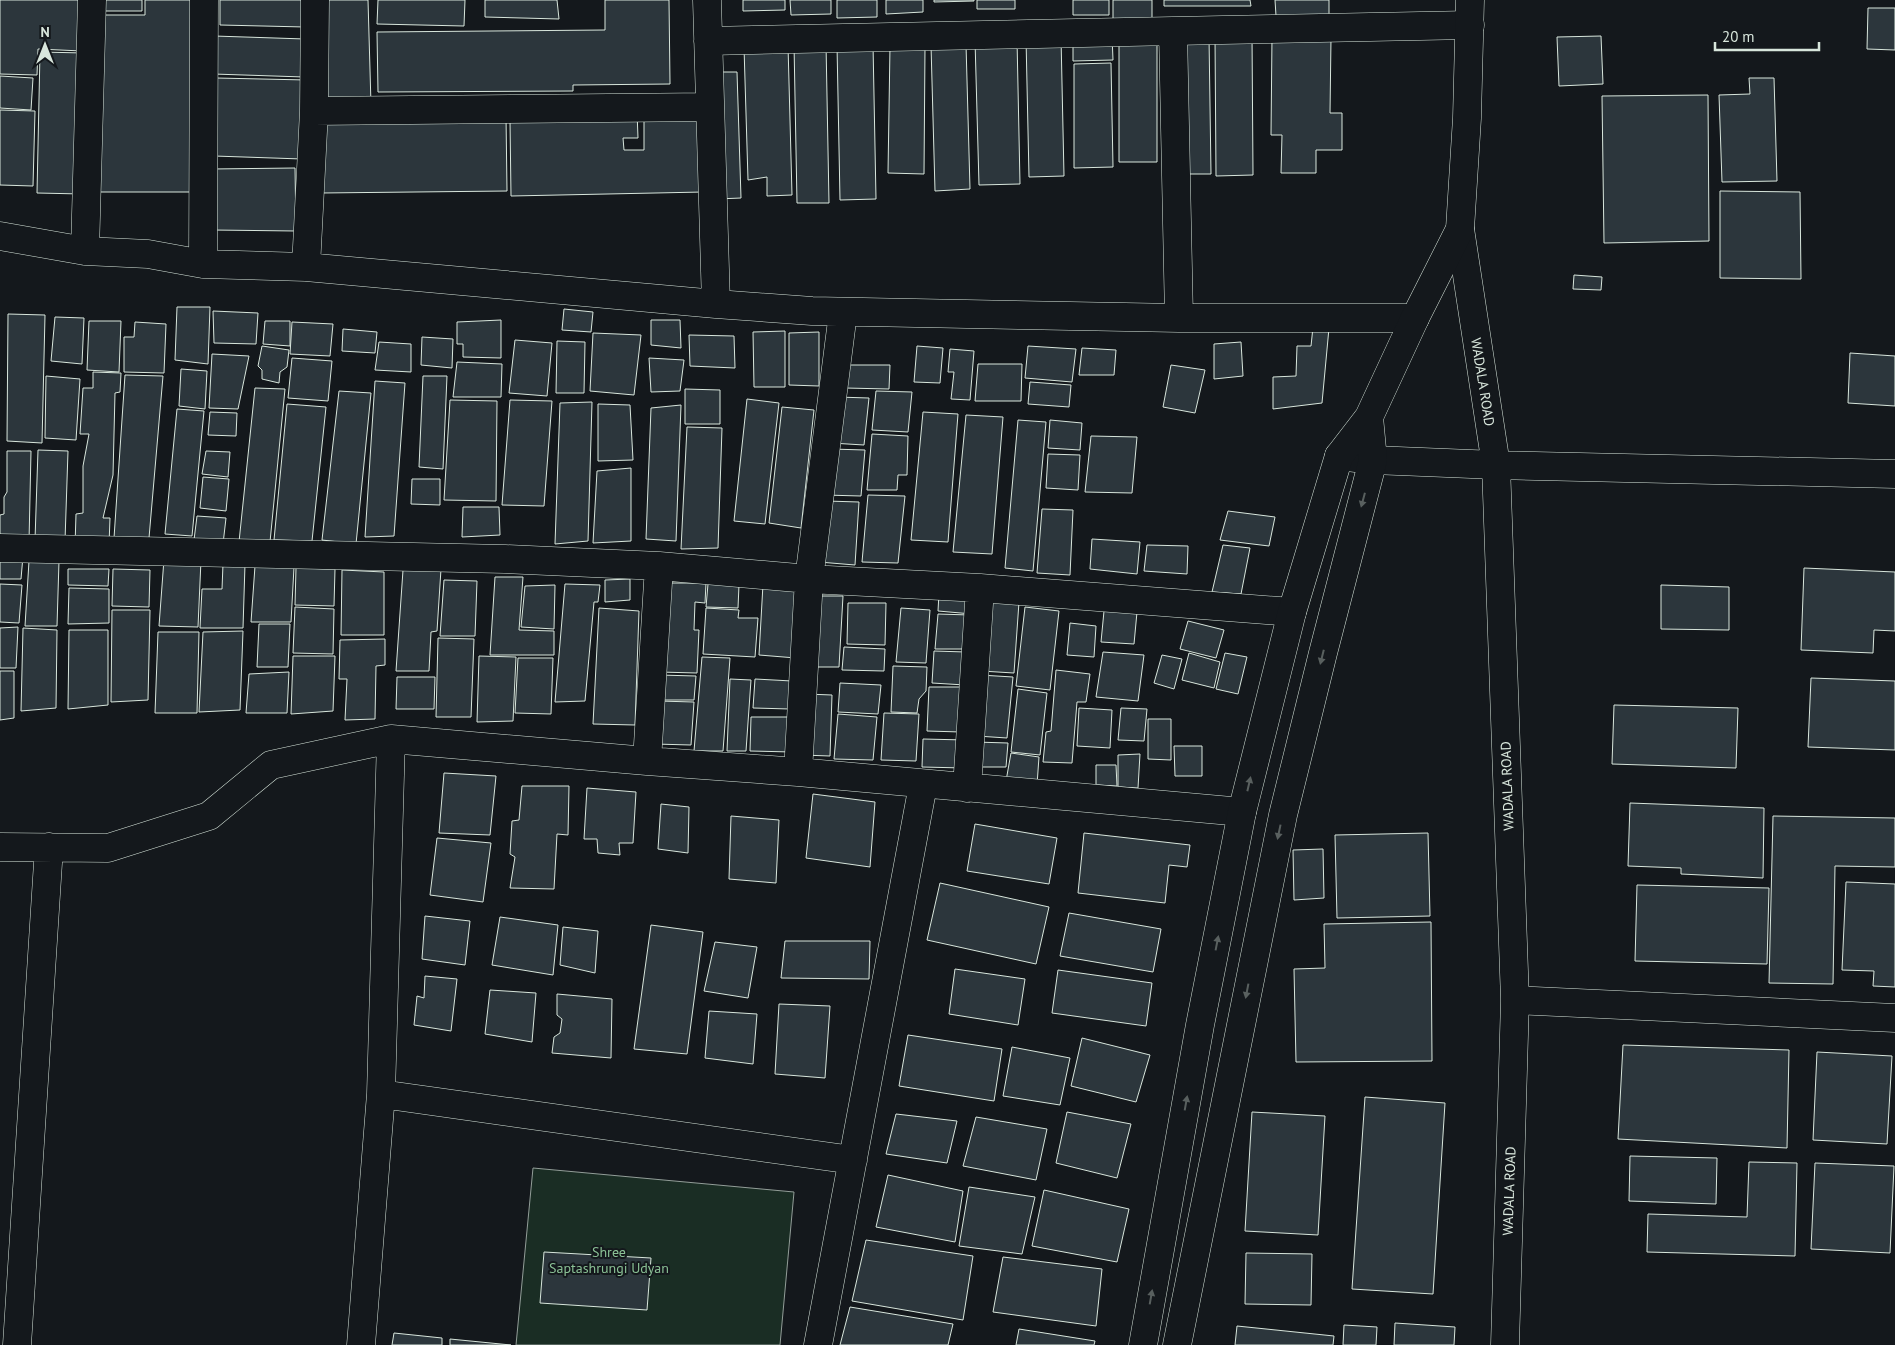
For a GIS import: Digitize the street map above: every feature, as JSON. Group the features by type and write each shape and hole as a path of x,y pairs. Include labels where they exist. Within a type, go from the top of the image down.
{"street":[{"path":"85,251 92,0"},
{"path":"203,264 204,0"},
{"path":"306,267 314,111 315,0"},
{"path":"707,0 716,304"},
{"path":"708,42 1173,31 1470,12 1467,118 1460,230 1415,318 1369,418 1339,456 1292,612 1242,812 1142,1345"},
{"path":"1173,31 1178,318"},
{"path":"314,111 709,107"},
{"name":"WADALA ROAD","path":"1460,230 1496,465 1515,1000 1505,1345"},
{"path":"0,236 85,251 148,254 203,264 306,267 716,304 843,313 1178,318 1415,318"},
{"path":"798,772 809,579 843,313"},
{"path":"1177,1345 1283,815 1373,460 1369,418"},
{"path":"1339,456 1373,460 1496,465 1895,474"},
{"path":"0,548 505,558 659,566 809,579 980,588 1292,612"},
{"path":"648,761 659,566"},
{"path":"967,788 980,588"},
{"path":"0,847 108,848 209,816 271,766 391,739 798,772 923,785 1242,812"},
{"path":"361,1345 381,1094 391,739"},
{"path":"818,1345 923,785"},
{"path":"11,1333 49,847"},
{"path":"1515,1000 1895,1018"},
{"path":"381,1094 853,1160"},
{"path":"1181,1132 1218,1137"}],"green space":[{"name":"Shree Saptashrungi Udyan","path":"533,1168 794,1192 780,1345 516,1345"}],"building":[{"path":"0,0 83,0 82,51 38,49 37,75 0,74"},
{"path":"103,0 142,0 142,11 103,11"},
{"path":"145,0 195,0 195,192 100,192 98,15 145,15"},
{"path":"220,0 306,0 305,27 220,25"},
{"path":"321,0 368,0 371,105 320,106"},
{"path":"378,0 465,0 464,26 377,24"},
{"path":"485,0 557,0 559,19 485,17"},
{"path":"605,0 669,0 670,84 573,85 573,91 378,92 377,32 605,30"},
{"path":"743,0 785,0 785,10 743,11"},
{"path":"790,0 831,0 831,14 791,15"},
{"path":"837,0 877,0 877,17 837,18"},
{"path":"886,0 923,0 923,12 886,14"},
{"path":"934,0 974,0 974,1 934,2"},
{"path":"977,0 1015,0 1015,9 977,9"},
{"path":"1073,0 1109,0 1109,15 1073,15"},
{"path":"1113,0 1152,0 1152,19 1113,19"},
{"path":"1164,0 1250,0 1251,6 1164,6"},
{"path":"1275,0 1329,0 1329,15 1276,16"},
{"path":"1868,8 1895,8 1895,50 1867,49"},
{"path":"1112,35 1113,60 1073,61 1073,36"},
{"path":"1252,35 1253,175 1216,176 1215,36"},
{"path":"214,36 305,39 304,77 213,74"},
{"path":"1601,36 1603,84 1559,86 1557,37"},
{"path":"1061,37 1064,176 1029,177 1026,38"},
{"path":"1119,37 1157,37 1157,162 1119,162"},
{"path":"1209,37 1211,174 1179,174 1177,38"},
{"path":"1272,37 1331,38 1330,113 1342,113 1342,150 1316,150 1316,173 1281,173 1282,135 1271,135"},
{"path":"1017,39 1020,184 979,185 975,40"},
{"path":"826,43 829,203 797,203 794,44"},
{"path":"873,44 876,199 840,200 837,45"},
{"path":"966,44 970,189 935,191 931,45"},
{"path":"788,45 792,195 767,196 767,177 748,180 744,47"},
{"path":"890,46 925,47 924,174 888,173"},
{"path":"40,52 84,53 82,194 37,193"},
{"path":"1111,63 1113,167 1074,168 1074,64"},
{"path":"714,72 737,72 741,198 717,199"},
{"path":"0,76 33,78 31,110 0,108"},
{"path":"216,78 307,80 302,159 214,156"},
{"path":"1749,78 1774,78 1777,181 1722,182 1719,95 1750,94"},
{"path":"1708,95 1709,241 1604,243 1602,96"},
{"path":"0,110 35,111 33,186 0,185"},
{"path":"637,111 638,138 623,138 624,150 644,150 644,117 702,116 703,192 511,196 510,121"},
{"path":"506,116 507,191 321,193 323,119"},
{"path":"295,168 296,231 212,230 211,169"},
{"path":"1720,191 1800,192 1801,279 1720,278"},
{"path":"1574,275 1602,277 1601,290 1573,289"},
{"path":"177,307 210,307 208,364 175,360"},
{"path":"564,309 593,312 591,332 562,330"},
{"path":"213,311 258,313 256,344 214,343"},
{"path":"8,314 45,315 42,443 7,441"},
{"path":"55,317 84,318 82,364 51,361"},
{"path":"501,320 501,358 463,357 463,344 457,344 457,322"},
{"path":"651,320 680,320 681,348 651,345"},
{"path":"89,321 121,321 119,372 87,370"},
{"path":"265,321 290,321 290,346 263,344"},
{"path":"135,322 166,324 164,373 124,372 124,337 134,337"},
{"path":"292,322 333,324 330,356 290,354"},
{"path":"1313,327 1329,328 1322,403 1273,409 1273,377 1296,376 1297,346 1311,346"},
{"path":"343,329 377,332 375,353 342,351"},
{"path":"785,331 785,387 754,387 753,332"},
{"path":"819,332 819,386 789,385 789,333"},
{"path":"593,333 641,335 634,395 590,391"},
{"path":"689,335 734,336 735,368 690,366"},
{"path":"422,337 453,339 452,368 421,365"},
{"path":"515,340 552,343 547,396 509,393"},
{"path":"557,341 585,342 584,393 556,393"},
{"path":"379,342 411,344 411,372 375,370"},
{"path":"1241,342 1243,376 1214,379 1214,344"},
{"path":"262,346 289,350 287,367 280,372 279,383 262,379 262,370 258,366"},
{"path":"917,346 943,348 940,383 914,382"},
{"path":"1028,346 1076,349 1072,382 1025,378"},
{"path":"1082,348 1116,350 1114,375 1079,375"},
{"path":"950,349 974,351 970,400 951,399 954,372 948,372"},
{"path":"1850,353 1895,356 1895,406 1848,403"},
{"path":"212,354 249,356 238,409 209,408"},
{"path":"292,358 332,361 328,401 288,398"},
{"path":"649,358 684,360 680,391 651,392"},
{"path":"457,362 502,364 501,397 453,397"},
{"path":"978,364 1022,364 1021,401 975,401"},
{"path":"845,365 890,365 889,389 845,388"},
{"path":"1171,365 1205,370 1195,413 1163,407"},
{"path":"181,369 207,371 205,409 179,406"},
{"path":"93,372 121,373 120,392 115,393 113,475 103,518 110,518 109,545 75,546 76,514 83,513 83,466 89,434 80,434 83,388 93,388"},
{"path":"125,375 163,376 149,538 114,538"},
{"path":"46,376 80,379 76,440 45,438"},
{"path":"423,376 447,376 443,469 419,467"},
{"path":"375,381 405,383 394,536 365,537"},
{"path":"1030,382 1071,385 1069,407 1028,404"},
{"path":"255,388 285,389 270,542 239,542"},
{"path":"685,389 720,390 720,424 685,424"},
{"path":"339,391 371,393 356,544 322,540"},
{"path":"876,391 912,392 908,432 872,430"},
{"path":"837,397 869,398 864,445 831,443"},
{"path":"747,399 779,403 765,524 734,521"},
{"path":"450,400 497,401 496,501 444,500"},
{"path":"510,400 552,401 544,506 502,505"},
{"path":"592,402 588,541 555,544 560,403"},
{"path":"287,404 326,407 312,541 274,540"},
{"path":"598,404 630,405 633,460 598,461"},
{"path":"681,405 676,541 646,539 651,408"},
{"path":"782,407 814,410 801,528 769,523"},
{"path":"177,409 204,411 192,536 165,534"},
{"path":"210,412 237,413 236,436 208,435"},
{"path":"923,412 958,414 948,542 911,540"},
{"path":"966,415 1003,417 992,554 953,552"},
{"path":"1018,420 1046,422 1033,571 1005,568"},
{"path":"1050,420 1082,423 1080,450 1048,448"},
{"path":"687,427 722,428 718,548 681,549"},
{"path":"872,434 908,436 907,475 898,475 897,490 867,490"},
{"path":"1091,436 1137,437 1132,493 1085,492"},
{"path":"831,449 865,450 861,496 824,495"},
{"path":"38,450 68,451 65,541 35,540"},
{"path":"7,451 31,451 29,542 0,541 0,515 4,514 4,497 7,492"},
{"path":"206,451 230,452 228,477 202,474"},
{"path":"1048,454 1080,455 1078,490 1046,488"},
{"path":"631,468 631,541 593,543 597,471"},
{"path":"203,477 229,479 226,511 200,508"},
{"path":"412,479 440,479 440,505 411,504"},
{"path":"868,495 905,496 898,563 862,562"},
{"path":"826,501 859,502 855,565 819,562"},
{"path":"463,507 499,507 500,535 462,537"},
{"path":"1042,509 1073,510 1070,575 1037,573"},
{"path":"1228,511 1275,517 1269,546 1220,540"},
{"path":"197,516 226,518 223,544 194,540"},
{"path":"1092,539 1140,542 1137,574 1090,569"},
{"path":"1147,545 1188,546 1187,574 1144,571"},
{"path":"1223,545 1250,548 1241,594 1212,592"},
{"path":"0,556 23,556 21,579 0,579"},
{"path":"164,559 201,560 198,627 159,626"},
{"path":"29,561 59,561 57,626 25,626"},
{"path":"223,564 245,564 243,628 200,628 202,589 222,589"},
{"path":"255,566 294,567 291,622 251,622"},
{"path":"296,568 335,569 334,606 295,605"},
{"path":"1804,568 1895,572 1895,631 1874,630 1873,653 1801,650"},
{"path":"68,569 109,569 108,586 68,585"},
{"path":"113,569 150,570 149,607 112,606"},
{"path":"441,569 437,631 431,632 429,671 396,671 403,570"},
{"path":"342,570 384,572 384,635 341,635"},
{"path":"495,577 523,577 519,630 554,631 554,655 490,655"},
{"path":"630,579 630,600 605,602 605,580"},
{"path":"444,580 477,581 475,636 440,636"},
{"path":"665,583 706,583 705,603 695,602 694,630 699,630 697,673 659,672"},
{"path":"0,584 22,585 19,623 0,622"},
{"path":"565,584 600,585 598,602 594,602 585,701 555,702"},
{"path":"708,584 739,585 738,608 706,607"},
{"path":"763,584 801,587 796,658 759,655"},
{"path":"555,585 554,629 521,627 525,586"},
{"path":"1661,585 1729,587 1729,630 1661,629"},
{"path":"69,588 109,589 109,623 68,624"},
{"path":"939,593 973,596 972,614 938,611"},
{"path":"813,596 843,596 839,667 809,667"},
{"path":"988,599 1019,602 1014,673 981,671"},
{"path":"848,603 886,603 885,645 847,644"},
{"path":"295,607 334,609 333,654 293,653"},
{"path":"1025,607 1059,611 1050,690 1016,686"},
{"path":"599,608 639,611 635,725 593,724"},
{"path":"706,608 739,610 738,618 758,618 755,657 703,654"},
{"path":"901,608 930,610 926,663 896,662"},
{"path":"112,610 150,610 148,700 111,702"},
{"path":"1104,611 1137,612 1134,644 1101,642"},
{"path":"938,614 970,615 967,649 935,649"},
{"path":"1188,621 1224,630 1216,658 1180,649"},
{"path":"1070,623 1096,626 1094,657 1067,655"},
{"path":"259,624 290,624 288,667 257,667"},
{"path":"18,627 16,668 0,668 0,628"},
{"path":"23,628 57,630 56,708 21,711"},
{"path":"69,630 108,630 108,705 68,709"},
{"path":"243,631 240,710 199,712 203,632"},
{"path":"158,632 199,632 197,713 155,713"},
{"path":"438,638 474,639 471,717 436,717"},
{"path":"385,639 385,665 376,666 375,719 345,720 347,679 339,679 340,640"},
{"path":"844,647 885,649 884,671 842,670"},
{"path":"934,651 966,652 965,685 932,683"},
{"path":"1103,652 1144,655 1138,701 1096,697"},
{"path":"1189,653 1220,662 1214,688 1182,680"},
{"path":"1225,653 1247,657 1238,694 1216,689"},
{"path":"1162,655 1182,659 1174,689 1154,683"},
{"path":"293,656 335,656 333,711 291,714"},
{"path":"479,656 516,657 513,721 477,722"},
{"path":"702,657 730,658 723,751 694,751"},
{"path":"518,658 553,658 551,714 515,713"},
{"path":"893,666 927,667 926,691 919,699 917,713 891,712"},
{"path":"1056,670 1090,674 1086,702 1077,702 1072,763 1043,762 1046,732 1051,731"},
{"path":"0,671 14,671 14,718 0,720"},
{"path":"289,672 287,713 246,713 249,674"},
{"path":"659,675 696,676 694,700 658,700"},
{"path":"980,675 1013,677 1007,738 977,736"},
{"path":"397,677 435,677 434,709 396,709"},
{"path":"1811,678 1895,681 1895,750 1808,747"},
{"path":"730,679 751,680 746,751 727,751"},
{"path":"755,679 792,681 790,709 753,708"},
{"path":"840,683 881,685 878,714 838,712"},
{"path":"929,687 964,687 961,732 927,731"},
{"path":"1018,689 1047,693 1040,755 1011,752"},
{"path":"806,694 832,695 830,756 802,755"},
{"path":"658,701 694,702 691,745 654,744"},
{"path":"1614,705 1738,708 1736,768 1612,764"},
{"path":"1079,708 1112,710 1110,748 1077,746"},
{"path":"1121,708 1147,709 1144,741 1118,740"},
{"path":"884,713 919,714 916,761 881,760"},
{"path":"838,714 877,717 873,760 834,759"},
{"path":"751,717 794,717 792,752 750,751"},
{"path":"1148,719 1171,719 1171,760 1148,759"},
{"path":"923,739 966,740 964,768 922,767"},
{"path":"975,742 1008,743 1006,767 973,767"},
{"path":"1174,746 1202,746 1202,776 1175,776"},
{"path":"1011,753 1039,757 1037,785 1006,781"},
{"path":"1140,754 1138,788 1118,787 1118,755"},
{"path":"1096,765 1116,765 1117,786 1096,785"},
{"path":"444,773 496,776 490,835 439,833"},
{"path":"522,786 569,786 568,835 557,834 554,889 510,888 515,857 510,854 512,821 519,820"},
{"path":"587,788 636,792 633,843 619,843 620,855 598,853 597,839 584,839"},
{"path":"813,794 875,802 870,867 806,858"},
{"path":"1630,803 1764,808 1763,878 1681,874 1681,868 1628,866"},
{"path":"661,804 689,807 688,853 658,849"},
{"path":"731,816 779,820 776,883 729,879"},
{"path":"1773,816 1895,818 1895,867 1835,866 1833,984 1769,983"},
{"path":"975,824 1057,838 1049,884 967,871"},
{"path":"1084,833 1190,845 1187,867 1169,865 1165,903 1078,893"},
{"path":"1428,833 1430,916 1337,918 1335,835"},
{"path":"437,838 491,843 483,902 430,895"},
{"path":"1323,849 1324,898 1294,900 1293,850"},
{"path":"1846,882 1895,884 1895,987 1873,986 1874,971 1842,970"},
{"path":"940,883 1049,907 1036,964 927,940"},
{"path":"1637,885 1769,888 1767,964 1635,961"},
{"path":"1069,913 1161,929 1153,972 1060,956"},
{"path":"425,916 470,921 465,965 422,959"},
{"path":"500,917 558,925 553,975 492,965"},
{"path":"1431,922 1432,1061 1296,1062 1294,969 1325,968 1324,924"},
{"path":"651,925 703,932 687,1054 634,1049"},
{"path":"563,927 598,931 595,973 560,965"},
{"path":"785,941 870,941 869,979 781,978"},
{"path":"715,942 757,947 748,998 704,991"},
{"path":"955,969 1025,979 1018,1025 949,1014"},
{"path":"1058,970 1152,983 1146,1026 1052,1013"},
{"path":"425,976 457,979 451,1031 414,1025 417,996 424,998"},
{"path":"490,990 536,993 532,1042 485,1034"},
{"path":"557,994 612,999 611,1058 552,1053 554,1037 560,1033 562,1019 557,1015"},
{"path":"779,1004 830,1006 825,1078 775,1074"},
{"path":"709,1011 757,1014 753,1064 705,1058"},
{"path":"908,1035 1002,1049 994,1101 899,1086"},
{"path":"1082,1038 1150,1055 1136,1102 1071,1086"},
{"path":"1623,1045 1789,1050 1787,1148 1618,1139"},
{"path":"1012,1047 1070,1058 1060,1105 1003,1096"},
{"path":"1817,1052 1892,1056 1887,1144 1813,1140"},
{"path":"1365,1097 1445,1103 1433,1294 1352,1289"},
{"path":"1067,1112 1131,1124 1117,1178 1056,1163"},
{"path":"1252,1112 1325,1116 1318,1235 1245,1231"},
{"path":"896,1114 957,1121 947,1163 886,1154"},
{"path":"976,1117 1047,1129 1036,1180 963,1166"},
{"path":"1630,1156 1717,1158 1716,1204 1629,1201"},
{"path":"1749,1162 1797,1163 1795,1256 1647,1252 1648,1214 1747,1217"},
{"path":"1815,1163 1894,1166 1890,1253 1811,1249"},
{"path":"888,1175 963,1191 955,1242 876,1227"},
{"path":"969,1187 1035,1197 1022,1254 959,1246"},
{"path":"1044,1190 1129,1209 1117,1262 1032,1246"},
{"path":"866,1240 973,1256 963,1320 852,1301"},
{"path":"544,1252 651,1258 647,1310 540,1303"},
{"path":"1246,1253 1312,1254 1311,1305 1245,1304"},
{"path":"1003,1257 1102,1269 1096,1326 993,1312"},
{"path":"850,1307 953,1324 948,1345 840,1345"},
{"path":"1395,1323 1455,1327 1454,1345 1394,1345"},
{"path":"1344,1325 1377,1327 1376,1345 1343,1345"},
{"path":"1237,1326 1334,1336 1333,1345 1235,1345"},
{"path":"1019,1329 1095,1341 1094,1345 1016,1345"},
{"path":"394,1333 442,1338 442,1345 392,1345"},
{"path":"450,1339 511,1345 450,1345"}]}
